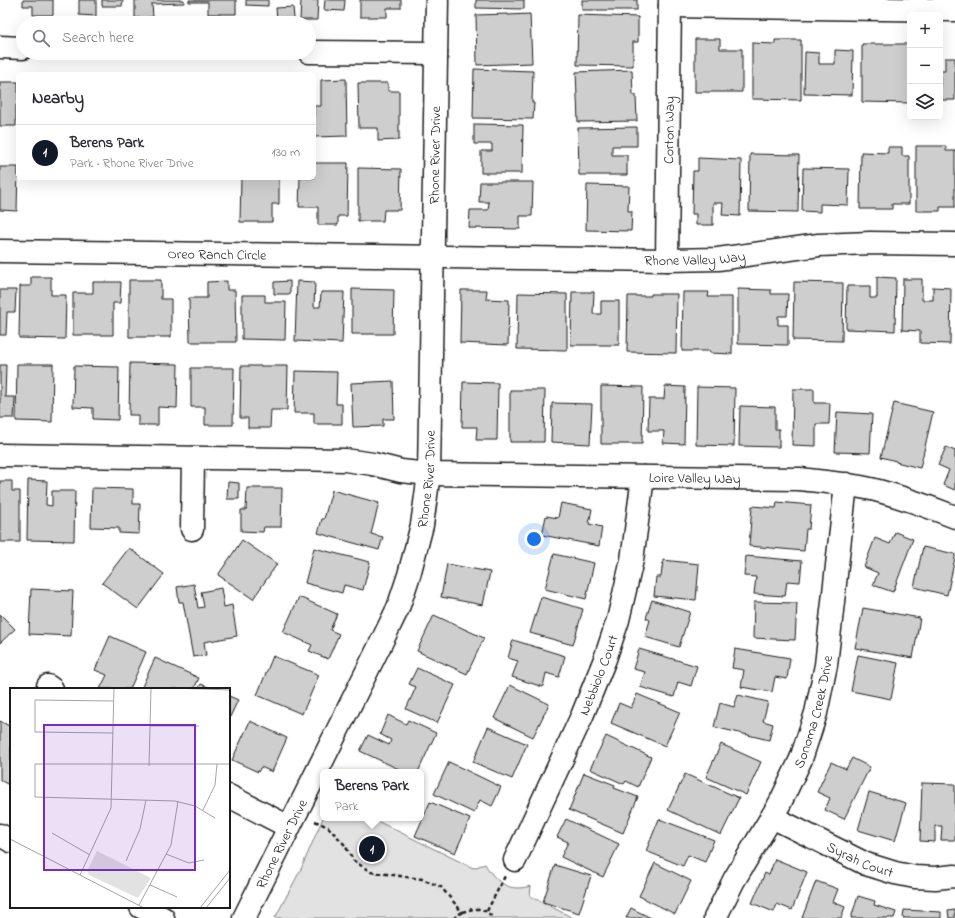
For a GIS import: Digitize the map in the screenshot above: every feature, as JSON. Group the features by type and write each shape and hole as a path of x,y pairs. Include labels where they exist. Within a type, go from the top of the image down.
{"street":[{"name":"Rhone River Drive","path":"244,918 398,608 409,575 422,525 429,474 437,0"},
{"path":"670,3 955,10"},
{"name":"Corton Way","path":"667,260 670,3"},
{"path":"0,48 16,48"},
{"path":"316,52 436,54"},
{"name":"Rhone Valley Way","path":"433,257 667,260 718,259 819,245 870,243 955,244"},
{"name":"Oreo Ranch Circle","path":"0,251 433,257"},
{"path":"0,455 345,460 373,464 401,471 429,474"},
{"path":"192,529 193,458"},
{"name":"Loire Valley Way","path":"429,474 799,480 831,482 885,493 925,505 955,517"},
{"name":"Nebbiolo Court","path":"515,860 582,716 605,659 618,620 632,560 643,477"},
{"name":"Sonoma Creek Drive","path":"715,918 734,880 780,803 801,759 816,713 826,665 846,484"},
{"path":"230,796 293,820"},
{"name":"Syrah Court","path":"772,817 866,864 895,873 915,877 935,878 955,876"},
{"path":"0,835 10,840"},
{"path":"143,908 163,918"}],"path":[{"path":"293,820 328,827 344,844 354,861 371,872 422,879 441,888 462,912"},
{"path":"487,911 502,881 515,860"},
{"path":"454,918 462,912 474,908 487,911 493,918"}],"shaded area":[{"path":"322,821 377,821 473,868 485,864 494,877 502,884 518,888 531,886 530,896 573,918 275,918 301,869"}],"building":[{"path":"23,0 53,0 53,15 33,15 33,6 23,6"},
{"path":"79,0 96,0 96,16 79,15"},
{"path":"102,0 123,0 122,6 102,6"},
{"path":"135,0 184,0 184,3 152,4 153,16 135,16"},
{"path":"189,0 236,0 236,14 208,14 208,2 189,2"},
{"path":"246,0 268,0 268,6 246,5"},
{"path":"301,0 318,0 317,20 316,16 300,16"},
{"path":"325,0 345,0 344,11 324,10"},
{"path":"360,0 401,0 401,8 387,8 387,17 360,17"},
{"path":"476,0 524,0 524,9 476,8"},
{"path":"582,0 637,0 637,10 582,10"},
{"path":"293,7 294,16 277,16 276,8"},
{"path":"530,14 532,63 477,65 476,15"},
{"path":"578,15 638,17 638,42 633,42 633,66 577,65"},
{"path":"695,39 720,39 720,49 742,49 742,92 695,92"},
{"path":"775,40 801,40 801,100 752,99 752,43 775,44"},
{"path":"862,44 907,44 907,103 862,102"},
{"path":"835,50 853,51 852,95 804,94 805,52 819,53 819,64 835,64"},
{"path":"945,58 955,58 955,100 943,100 943,71 945,71"},
{"path":"474,69 533,71 533,119 473,118"},
{"path":"632,70 633,95 636,95 637,121 578,122 576,72"},
{"path":"346,79 347,136 316,137 316,106 321,106 321,80"},
{"path":"0,82 16,82 16,126 0,126"},
{"path":"358,83 388,83 388,91 399,91 399,140 378,141 378,128 359,128"},
{"path":"474,124 523,125 522,173 481,173 481,151 492,151 492,144 474,144"},
{"path":"637,127 637,146 612,146 612,155 627,155 627,175 579,175 578,128"},
{"path":"916,146 946,146 946,151 955,151 955,207 940,207 940,211 916,211"},
{"path":"888,147 902,147 902,156 909,156 909,204 892,204 892,209 860,209 861,152 888,153"},
{"path":"750,154 799,155 798,212 749,211"},
{"path":"698,158 741,160 740,216 722,215 723,203 713,203 713,225 696,225 696,214 692,214 693,171 698,171"},
{"path":"316,163 348,163 347,216 338,216 338,225 318,225 318,207 299,207 300,180 316,180"},
{"path":"0,167 16,167 16,180 18,180 17,211 0,210"},
{"path":"358,168 401,169 400,210 384,210 383,221 358,221"},
{"path":"803,168 849,169 848,205 820,204 820,212 802,211"},
{"path":"241,180 279,180 279,204 272,204 272,222 240,222"},
{"path":"480,182 533,182 532,216 520,216 520,229 469,228 470,210 488,210 489,202 479,202"},
{"path":"587,185 629,186 628,211 632,211 631,231 586,230"},
{"path":"31,277 51,277 51,295 66,295 65,339 19,338 20,286 31,286"},
{"path":"877,277 896,278 895,331 846,329 847,286 870,286 870,298 877,298"},
{"path":"903,279 922,279 922,300 933,300 933,287 951,288 950,344 920,343 920,331 902,330"},
{"path":"129,280 161,280 161,299 171,299 171,337 129,337"},
{"path":"227,281 227,290 235,290 236,342 190,342 189,298 207,298 207,282"},
{"path":"290,281 290,294 274,294 274,282"},
{"path":"297,281 315,282 314,307 320,307 321,292 344,292 342,343 295,341"},
{"path":"93,282 121,282 120,303 113,303 113,335 73,335 73,293 93,293"},
{"path":"794,282 843,283 842,341 793,340"},
{"path":"352,289 394,290 393,334 352,334"},
{"path":"738,289 771,290 771,294 788,294 787,316 778,316 778,325 788,325 788,345 738,344"},
{"path":"0,290 16,290 15,312 7,312 6,335 0,335"},
{"path":"461,290 487,290 486,299 509,300 508,345 460,343"},
{"path":"572,292 594,292 593,314 601,314 601,301 619,301 619,345 571,345"},
{"path":"683,292 709,292 708,297 732,297 732,354 710,353 710,351 682,351"},
{"path":"518,293 567,294 567,350 517,349"},
{"path":"651,294 677,294 676,353 627,352 628,296 651,296"},
{"path":"242,295 265,295 265,302 286,302 285,340 242,339"},
{"path":"130,363 178,364 177,408 158,407 158,425 138,425 138,415 129,415"},
{"path":"17,364 53,364 52,422 16,421"},
{"path":"0,365 6,365 5,397 15,397 14,418 0,418"},
{"path":"74,366 119,367 118,420 93,419 93,408 73,407"},
{"path":"241,366 288,366 287,410 271,410 270,428 248,428 248,418 240,418"},
{"path":"191,368 234,368 233,425 205,425 205,407 191,407"},
{"path":"295,371 337,372 336,404 342,404 342,424 314,424 314,413 294,413"},
{"path":"393,381 394,419 383,419 383,426 353,427 351,383"},
{"path":"463,382 498,383 497,440 476,440 477,427 462,427"},
{"path":"601,386 643,387 642,444 601,444"},
{"path":"665,386 685,387 684,444 663,443 664,431 648,431 649,399 664,399"},
{"path":"697,387 735,388 734,446 696,445"},
{"path":"793,389 814,389 814,403 830,403 829,424 816,424 816,446 792,445"},
{"path":"510,390 545,390 544,442 510,442"},
{"path":"552,403 592,404 590,444 551,442"},
{"path":"894,403 933,412 920,468 881,457"},
{"path":"740,406 775,407 775,429 779,429 779,447 739,446"},
{"path":"837,412 872,414 870,453 835,452"},
{"path":"946,447 955,451 955,490 943,485 949,470 938,465"},
{"path":"28,480 47,481 46,505 52,506 52,491 75,491 74,541 27,540"},
{"path":"0,481 12,481 12,491 20,491 20,542 0,542"},
{"path":"228,482 239,483 239,499 227,499"},
{"path":"92,488 133,489 133,504 140,504 139,534 119,533 119,528 91,527"},
{"path":"247,488 282,488 281,527 264,527 263,532 241,531 241,510 246,510"},
{"path":"332,490 379,503 371,534 383,537 379,550 318,533 322,519 324,519"},
{"path":"777,502 811,505 809,529 806,529 804,551 749,546 752,506 776,508"},
{"path":"561,503 592,509 589,524 602,527 599,546 542,535 546,516 558,518"},
{"path":"895,532 913,539 893,592 873,585 878,573 864,567 875,538 890,544"},
{"path":"242,540 277,564 253,599 218,575"},
{"path":"923,547 955,554 947,595 914,587"},
{"path":"129,548 164,574 138,609 102,583"},
{"path":"314,548 370,562 363,590 344,585 342,593 305,583"},
{"path":"554,554 594,563 586,599 545,589"},
{"path":"746,556 802,561 800,582 787,581 785,596 754,594 756,577 744,576"},
{"path":"663,560 699,564 696,600 654,596 656,577 661,577"},
{"path":"447,564 490,572 483,605 441,597"},
{"path":"194,584 198,608 204,607 201,592 221,588 224,607 232,605 237,636 204,642 206,655 193,657 183,602 179,602 177,587"},
{"path":"31,589 73,591 71,636 29,634"},
{"path":"299,597 337,614 330,630 339,634 328,659 309,651 312,645 283,632"},
{"path":"541,597 583,609 573,645 530,633"},
{"path":"652,600 690,612 679,647 645,637 650,620 646,618"},
{"path":"754,602 797,603 795,640 753,638"},
{"path":"863,608 920,618 913,658 855,648"},
{"path":"0,614 15,629 0,643"},
{"path":"434,615 484,638 467,674 417,651"},
{"path":"110,636 146,652 130,688 100,688 107,675 95,670"},
{"path":"513,640 565,656 559,677 546,673 543,687 512,677 518,661 508,658"},
{"path":"639,649 697,666 691,686 678,682 674,697 640,687 645,672 633,669"},
{"path":"735,649 790,658 787,679 775,677 772,692 741,687 744,670 732,668"},
{"path":"858,655 898,663 891,699 851,691"},
{"path":"273,656 319,675 302,714 257,695"},
{"path":"155,658 199,678 194,688 141,688"},
{"path":"417,668 455,685 437,723 406,709 416,687 409,684"},
{"path":"201,684 211,688 199,688"},
{"path":"510,685 549,704 533,737 494,718"},
{"path":"637,694 680,712 665,746 611,723 619,703 631,708"},
{"path":"738,695 768,702 763,721 773,724 769,740 714,727 720,703 734,707"},
{"path":"230,696 238,700 230,717"},
{"path":"388,715 406,724 408,720 436,733 419,769 399,769 360,751 368,735 389,745 391,740 380,734"},
{"path":"0,721 10,726 10,779 7,784 0,780"},
{"path":"250,721 287,738 272,772 261,767 258,772 232,760"},
{"path":"488,727 527,744 512,779 473,762"},
{"path":"606,736 651,757 638,787 626,781 624,784 590,769"},
{"path":"721,744 761,762 746,795 706,777"},
{"path":"852,758 870,767 844,819 825,810 830,798 817,792 831,762 846,769"},
{"path":"449,762 501,787 492,806 480,800 474,813 434,794"},
{"path":"584,773 615,785 614,788 638,797 623,833 569,810"},
{"path":"685,774 739,798 721,835 668,810"},
{"path":"922,783 955,784 955,840 941,840 942,826 935,826 935,842 920,841"},
{"path":"869,792 906,803 895,841 858,830"},
{"path":"430,802 470,819 455,853 415,836 422,821 424,821 424,816"},
{"path":"566,819 619,844 603,877 561,857 568,842 557,837"},
{"path":"659,819 714,840 705,862 688,855 683,866 646,851"},
{"path":"775,859 807,872 792,910 777,904 774,912 752,903 765,873 769,875"},
{"path":"655,863 691,881 675,914 639,896"},
{"path":"555,865 591,876 579,913 543,902"},
{"path":"816,881 838,889 833,902 845,907 841,918 802,918"},
{"path":"858,896 875,901 874,905 896,912 894,918 851,918"},
{"path":"631,908 651,918 626,918"},
{"path":"904,910 941,912 941,918 903,918"},
{"path":"955,910 955,918 949,918 948,911"}],"place":[{"name":"Berens Park","path":"372,849"}]}
